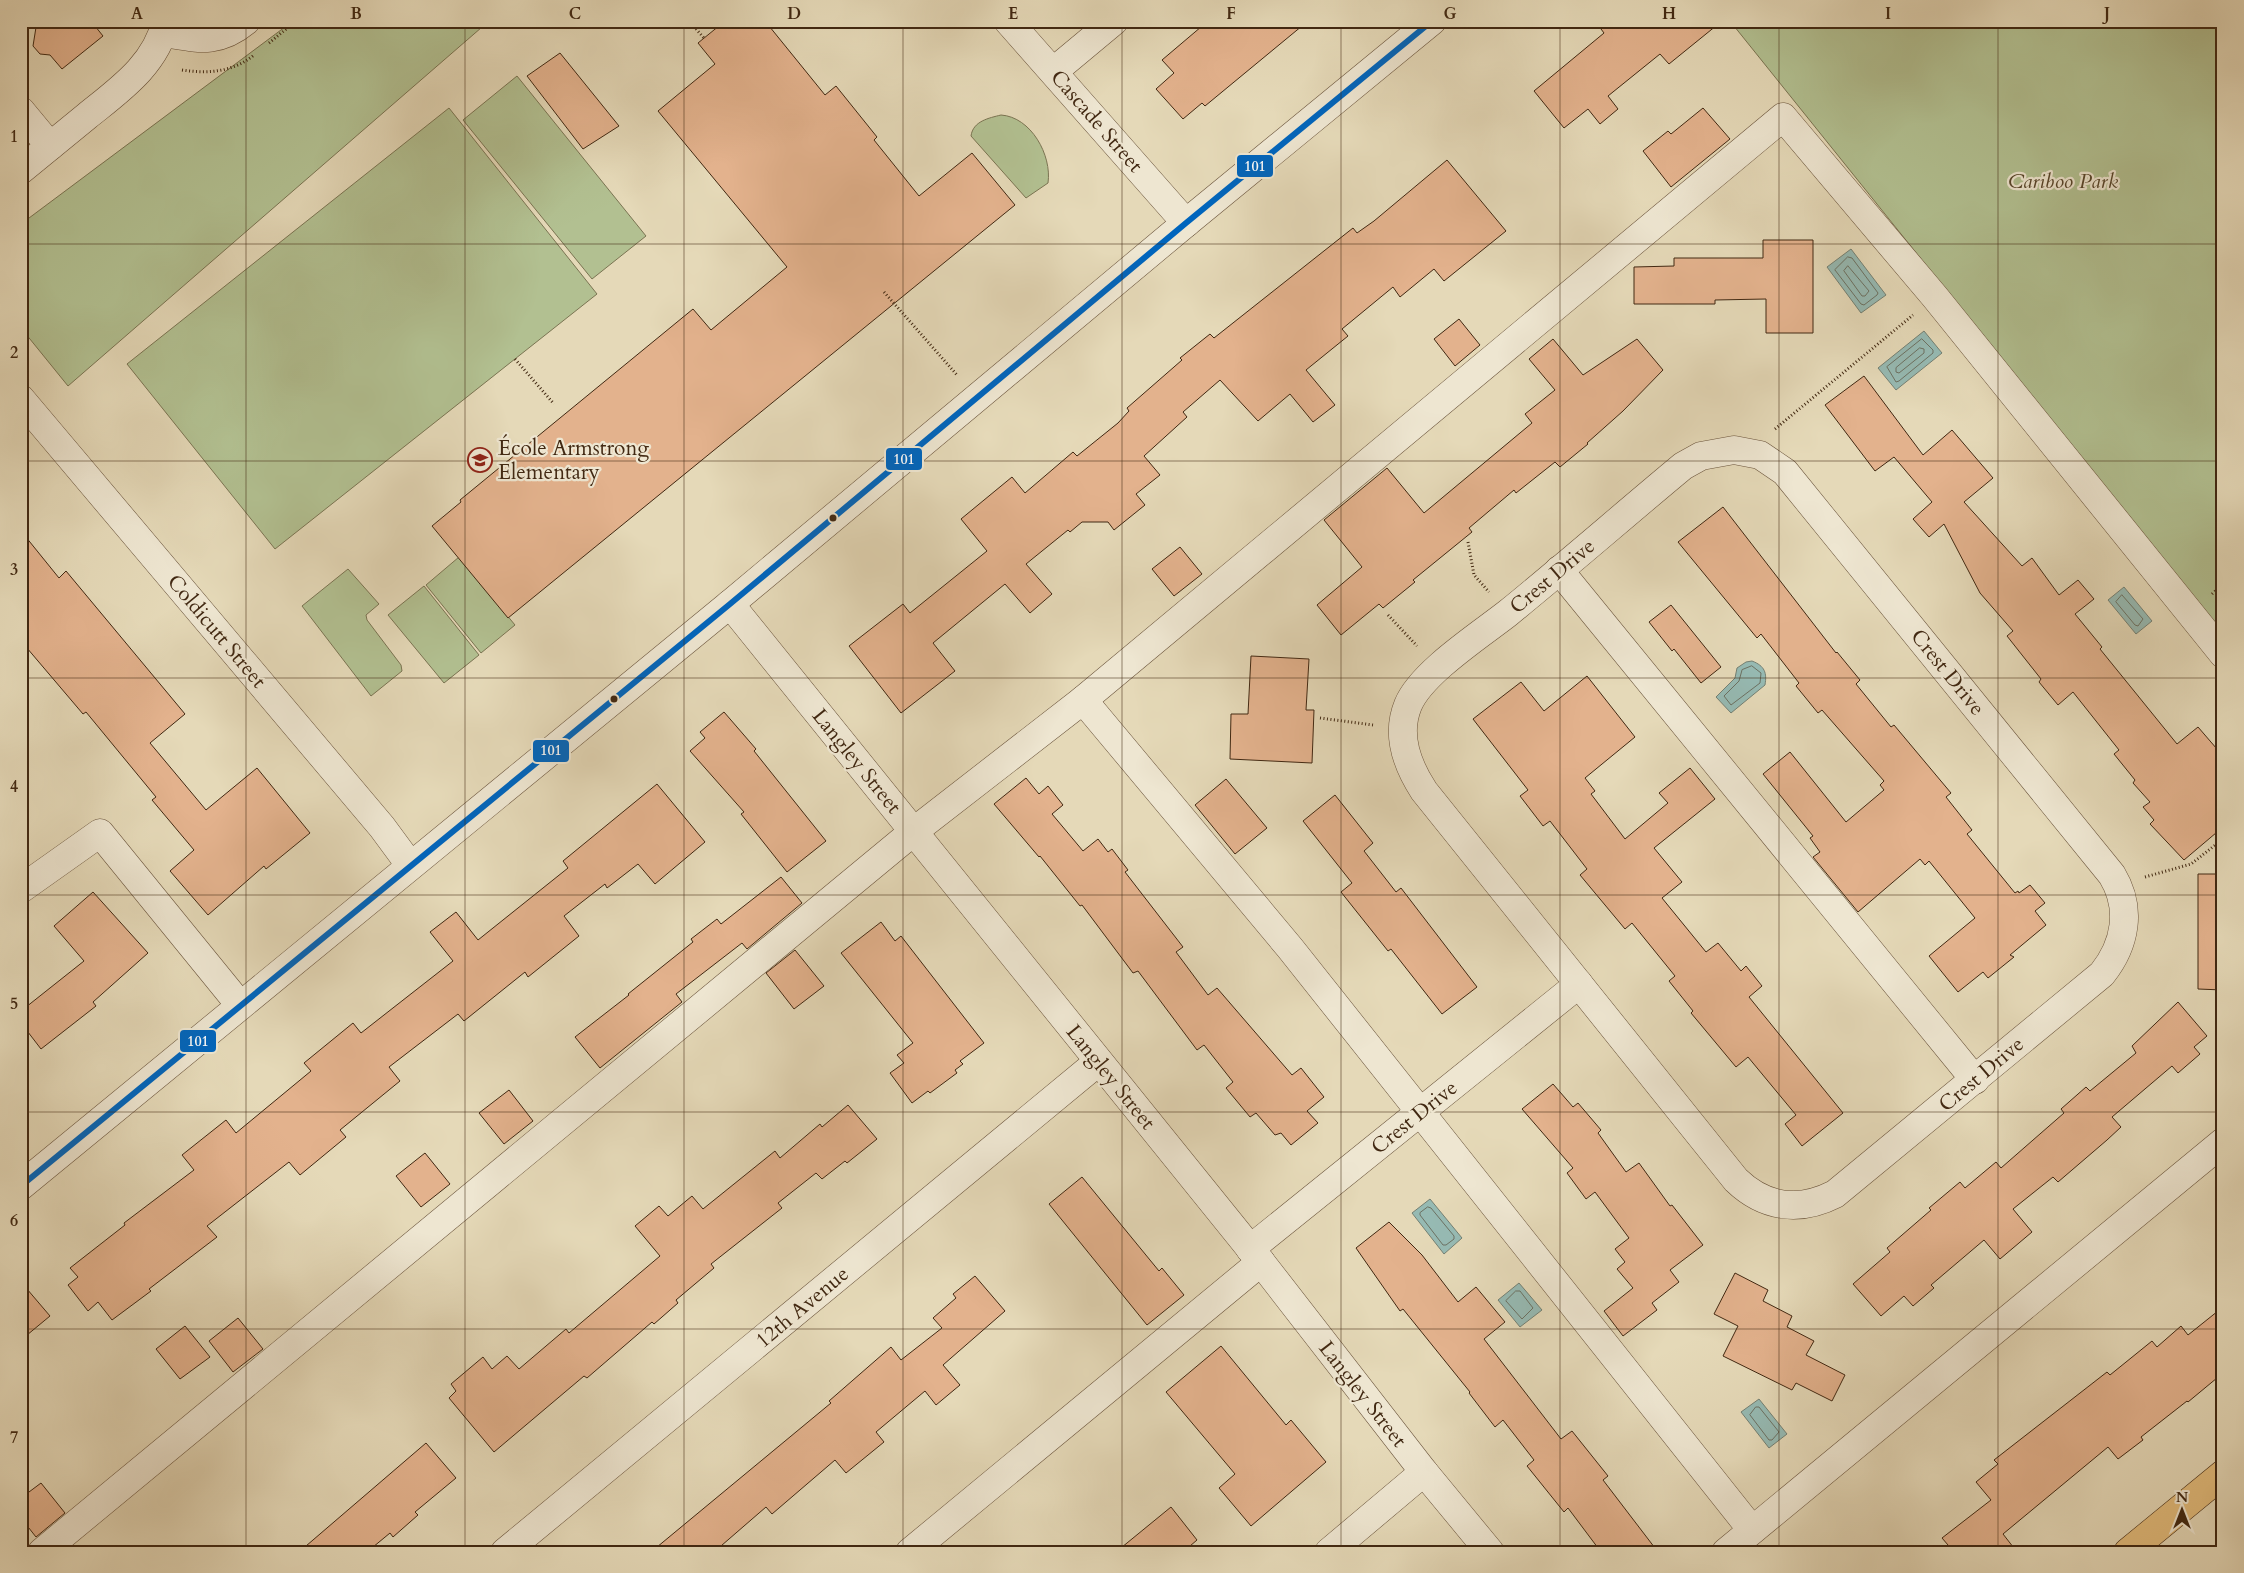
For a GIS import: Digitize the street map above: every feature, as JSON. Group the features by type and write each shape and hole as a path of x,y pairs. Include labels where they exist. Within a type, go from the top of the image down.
{"main road":[{"path":"2128,1552 2223,1474"}],"street":[{"path":"21,170 130,81 150,58 164,27 205,39 218,38 233,32 246,21"},
{"name":"Cascade Street","path":"1008,21 1186,223"},
{"path":"1054,71 1114,21"},
{"path":"21,1186 730,604 1186,223 1432,21"},
{"path":"21,111 50,146"},
{"path":"42,1552 913,832 1083,700 1783,117 1935,297 2223,654"},
{"name":"Coldicutt Street","path":"21,399 376,820 410,865"},
{"name":"Crest Drive","path":"1734,450 1760,455 1785,472 2103,863 2118,884 2123,900 2124,925 2117,954 2102,974 1835,1194 1802,1206 1774,1203 1753,1194 1736,1180 1424,791 1410,767 1404,744 1403,728 1407,706 1424,679 1692,460 1718,452 1734,450"},
{"path":"1559,570 1975,1080"},
{"name":"Langley Street","path":"730,604 1255,1256 1424,1472 1490,1552"},
{"path":"1083,700 1290,948 1752,1530"},
{"path":"21,889 100,833 240,1005"},
{"name":"Crest Drive","path":"910,1552 1420,1112 1579,984"},
{"name":"12th Avenue","path":"505,1552 1098,1062"},
{"path":"1726,1552 2223,1142"},
{"path":"1329,1552 1424,1472"}],"path":[{"path":"689,21 704,38"},
{"path":"884,292 958,376"},
{"path":"1760,455 1776,426 1935,297"},
{"path":"515,359 554,404"},
{"path":"1468,542 1474,575 1508,612"},
{"path":"1388,616 1438,669"},
{"path":"1320,718 1403,728"},
{"path":"2118,884 2191,864 2223,839"}],"green space":[{"path":"293,21 489,21 68,386 21,328 21,224"},
{"name":"Cariboo Park","path":"1730,21 2223,21 2223,635"},
{"path":"517,76 646,236 592,279 463,120"},
{"path":"449,108 597,294 275,549 127,364"},
{"path":"1001,115 1012,117 1030,130 1037,139 1047,161 1048,183 1026,198 971,136 972,131 978,124"},
{"path":"459,557 515,625 481,653 426,585"},
{"path":"348,569 379,604 366,615 367,620 401,665 402,671 371,696 302,606"},
{"path":"424,586 479,655 444,683 388,615"}],"water":[{"path":"1851,249 1886,295 1861,313 1827,267"},
{"path":"1924,331 1942,353 1896,390 1878,368"},
{"path":"2124,587 2152,621 2136,634 2108,600"},
{"path":"1752,661 1760,665 1764,670 1766,677 1765,685 1731,713 1716,697 1735,678 1737,668 1746,662"},
{"path":"1430,1199 1462,1238 1444,1254 1412,1213"},
{"path":"1519,1283 1542,1310 1520,1327 1498,1300"},
{"path":"1759,1399 1787,1434 1769,1448 1741,1412"}],"building":[{"path":"37,21 91,21 103,36 62,69 50,55 40,54 33,46"},
{"path":"725,21 765,21 825,95 836,86 877,137 874,140 919,196 972,153 1015,205 508,618 432,526 461,502 460,500 693,309 711,330 787,267 658,111 715,64 698,43"},
{"path":"1208,21 1308,21 1205,106 1202,103 1183,119 1156,89 1174,73 1162,60"},
{"path":"1595,21 1722,21 1669,64 1660,54 1608,96 1618,109 1600,124 1588,109 1564,128 1534,91 1604,33"},
{"path":"560,53 619,126 583,149 527,76"},
{"path":"1703,108 1730,139 1671,187 1643,151 1668,131 1671,134"},
{"path":"1447,160 1506,231 1444,281 1434,269 1400,297 1393,287 1342,329 1348,336 1306,370 1335,405 1313,422 1290,394 1258,421 1220,380 1183,412 1187,417 1144,456 1160,475 1136,494 1145,505 1114,530 1108,522 1082,522 1070,532 1068,530 1026,564 1052,594 1030,613 1005,584 933,643 955,671 901,713 849,646 903,604 910,613 987,551 961,519 1012,477 1025,493 1073,452 1077,456 1118,423 1129,411 1127,408 1182,360 1180,358 1210,334 1214,338 1353,228 1357,233 1374,221"},
{"path":"1763,240 1813,240 1813,333 1766,333 1766,299 1715,300 1715,304 1634,304 1634,267 1674,266 1674,258 1763,258"},
{"path":"1459,319 1480,345 1455,366 1434,339"},
{"path":"1553,339 1583,375 1637,339 1663,370 1588,444 1560,467 1555,462 1516,493 1514,490 1469,528 1472,532 1413,580 1415,582 1383,608 1379,604 1341,635 1317,605 1362,567 1324,520 1387,468 1424,513 1532,423 1525,414 1555,390 1529,359"},
{"path":"1864,376 1923,455 1952,430 1993,478 1964,502 2022,566 2032,558 2059,595 2078,580 2094,599 2075,614 2102,647 2100,649 2177,744 2198,727 2223,756 2223,827 2184,860 2150,824 2154,820 2143,807 2150,802 2133,783 2135,780 2114,754 2119,750 2073,692 2058,705 2039,682 2041,679 2007,636 2013,631 1980,593 1944,524 1929,537 1913,519 1932,502 1894,457 1875,471 1825,405"},
{"path":"1723,507 1836,653 1860,680 1856,684 1891,727 1894,725 1951,793 1946,797 1972,830 1967,834 2015,893 2018,891 2019,893 2030,885 2045,903 2035,911 2046,925 2010,955 2014,957 1988,978 1983,972 1958,992 1929,956 1975,918 1929,861 1925,865 1920,859 1858,912 1813,857 1820,852 1810,838 1813,836 1763,774 1790,752 1846,822 1884,790 1880,785 1884,781 1822,710 1818,713 1796,686 1799,683 1761,634 1757,638 1678,542"},
{"path":"21,531 59,578 66,571 185,714 150,743 206,810 257,768 310,833 266,869 264,866 208,915 170,871 194,850 152,800 156,797 86,712 83,714 21,641"},
{"path":"1180,547 1202,574 1174,596 1152,569"},
{"path":"1671,605 1721,667 1701,683 1674,649 1672,651 1649,622"},
{"path":"1251,656 1309,659 1306,710 1314,710 1312,763 1230,759 1231,714 1248,714"},
{"path":"1587,676 1635,737 1585,778 1595,791 1591,794 1625,839 1668,803 1659,793 1690,768 1715,799 1654,848 1682,882 1662,898 1706,952 1718,943 1741,971 1746,966 1762,986 1749,997 1843,1113 1802,1146 1785,1124 1796,1115 1748,1057 1736,1067 1691,1013 1693,1011 1669,981 1675,976 1632,923 1625,929 1580,875 1587,869 1550,821 1543,826 1520,796 1528,790 1473,719 1521,682 1544,711"},
{"path":"724,712 756,749 754,751 826,841 787,872 741,814 744,812 690,751 705,738 700,732"},
{"path":"1026,778 1039,794 1048,786 1063,805 1052,814 1083,851 1098,839 1108,852 1112,849 1128,870 1125,872 1183,947 1176,952 1208,995 1217,988 1292,1075 1301,1068 1324,1097 1307,1111 1318,1123 1291,1145 1281,1133 1275,1135 1256,1113 1250,1117 1226,1088 1233,1082 1204,1045 1197,1050 1138,971 1133,973 1082,905 1080,906 1040,856 994,804"},
{"path":"1226,779 1267,828 1235,854 1195,805"},
{"path":"657,784 705,842 655,884 638,864 607,888 605,884 564,916 579,936 528,977 525,972 464,1021 458,1014 389,1067 400,1081 340,1130 346,1137 300,1175 289,1162 207,1226 217,1237 112,1320 98,1302 88,1311 68,1285 78,1277 70,1268 125,1225 124,1223 194,1170 182,1155 226,1120 236,1133 311,1071 304,1063 353,1023 361,1033 453,961 430,932 456,912 478,940 568,868 563,861"},
{"path":"1335,795 1373,843 1364,851 1396,892 1401,888 1477,987 1442,1014 1391,949 1388,951 1341,892 1352,883 1303,821"},
{"path":"2198,874 2223,874 2223,990 2198,989"},
{"path":"781,877 802,903 747,949 742,943 676,994 682,1002 600,1068 575,1037 693,942 691,939 717,919 721,924"},
{"path":"93,892 148,953 93,1002 96,1006 41,1049 21,1023 21,1011 84,961 54,926"},
{"path":"881,922 895,941 901,936 984,1043 960,1061 963,1064 955,1070 957,1073 930,1093 928,1091 912,1103 890,1073 904,1063 897,1055 913,1043 841,953"},
{"path":"795,950 824,986 794,1009 766,973"},
{"path":"2178,1002 2207,1036 2194,1047 2200,1054 2178,1073 2172,1066 2112,1117 2121,1127 2107,1140 2058,1182 2053,1177 2013,1209 2032,1232 2000,1259 1984,1240 1931,1285 1934,1288 1913,1306 1904,1296 1881,1316 1853,1284 1890,1252 1887,1248 1931,1210 1929,1208 1960,1182 1965,1188 1996,1162 2001,1168 2064,1113 2061,1109 2086,1087 2090,1091 2136,1053 2132,1046"},
{"path":"1553,1084 1573,1107 1578,1103 1601,1130 1598,1133 1626,1172 1639,1163 1670,1206 1672,1205 1703,1245 1670,1270 1679,1282 1652,1303 1657,1310 1623,1336 1604,1311 1633,1288 1617,1269 1625,1262 1615,1249 1629,1238 1595,1192 1586,1199 1567,1173 1573,1168 1522,1109"},
{"path":"509,1090 533,1121 504,1144 479,1113"},
{"path":"848,1105 877,1139 847,1163 845,1161 822,1179 816,1173 778,1203 782,1208 711,1264 714,1268 676,1300 678,1303 654,1324 652,1322 587,1378 584,1376 494,1452 449,1398 456,1391 451,1384 483,1357 492,1369 507,1356 519,1369 566,1329 569,1333 660,1256 635,1226 659,1206 668,1216 692,1196 703,1209 775,1151 780,1158 820,1124 822,1127"},
{"path":"425,1153 450,1184 421,1207 396,1176"},
{"path":"1082,1177 1159,1271 1162,1268 1184,1295 1147,1325 1049,1204"},
{"path":"1389,1222 1422,1255 1458,1302 1476,1287 1505,1322 1484,1339 1561,1439 1572,1431 1608,1476 1603,1480 1658,1552 1601,1552 1568,1508 1564,1512 1527,1466 1534,1460 1503,1420 1495,1427 1470,1392 1403,1309 1400,1311 1356,1248"},
{"path":"1735,1273 1768,1290 1763,1301 1792,1316 1787,1327 1814,1341 1806,1355 1845,1375 1832,1401 1796,1383 1792,1390 1723,1356 1738,1326 1714,1314"},
{"path":"975,1276 1005,1311 943,1365 960,1385 936,1405 925,1391 876,1432 884,1442 846,1473 835,1460 772,1514 766,1507 714,1552 651,1552 831,1403 829,1401 891,1347 901,1360 942,1328 933,1318 956,1298 953,1294"},
{"path":"21,1282 50,1316 21,1340"},
{"path":"2223,1307 2223,1373 2141,1437 2143,1440 2118,1459 2108,1447 2003,1534 2017,1552 1954,1552 1942,1538 1991,1500 1976,1482 1998,1464 1994,1460 2107,1372 2110,1375 2152,1341 2157,1347 2181,1326 2188,1335"},
{"path":"238,1318 263,1349 233,1372 209,1341"},
{"path":"185,1326 210,1357 180,1379 156,1349"},
{"path":"1221,1346 1286,1425 1291,1420 1326,1462 1251,1526 1219,1488 1235,1474 1166,1392"},
{"path":"426,1443 456,1478 415,1512 418,1515 393,1537 390,1533 367,1552 299,1552"},
{"path":"41,1483 65,1513 36,1537 21,1518 21,1498"},
{"path":"1171,1507 1197,1540 1183,1552 1116,1552"}],"transit line":[{"name":"101","path":"21,1186 730,604 1186,223 1432,21"}],"place":[{"name":"École Armstrong Elementary","path":"480,460"}]}
